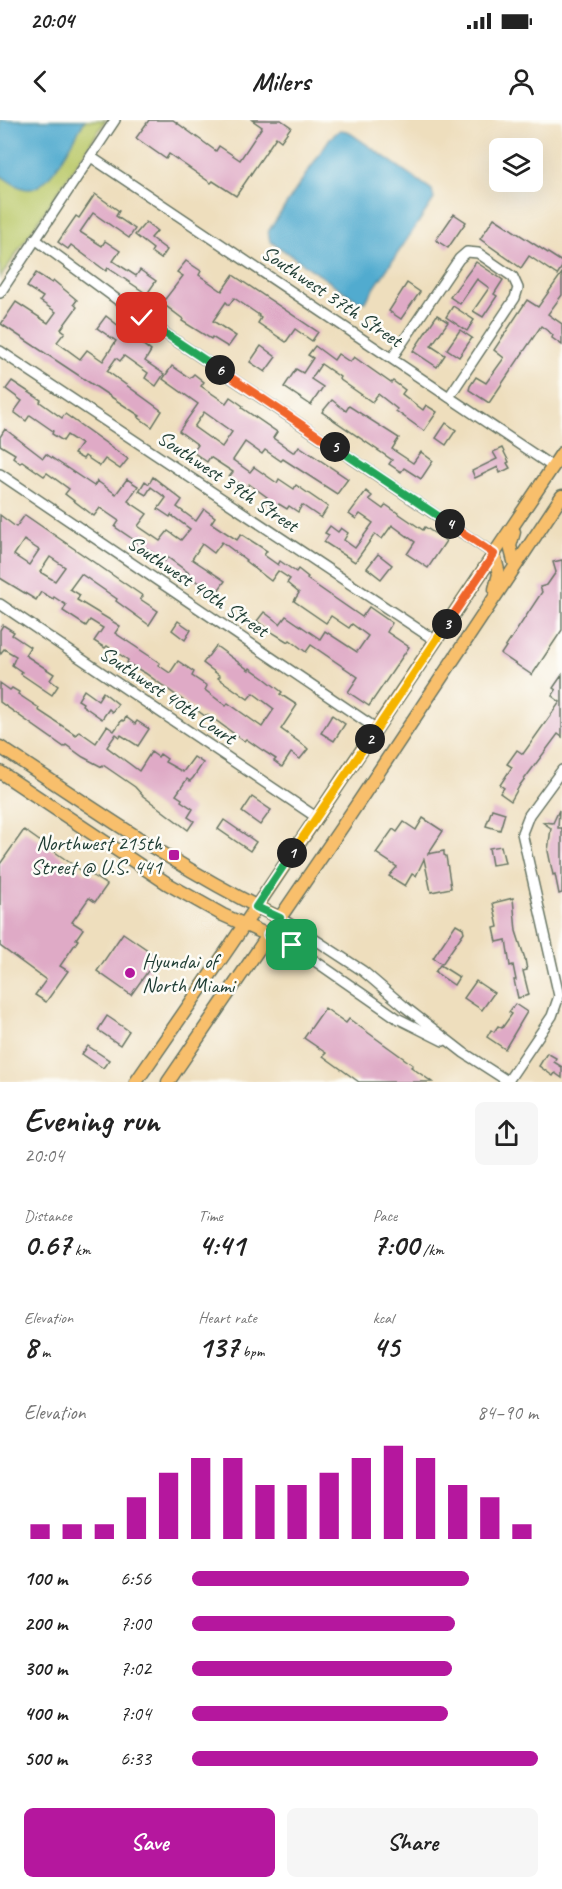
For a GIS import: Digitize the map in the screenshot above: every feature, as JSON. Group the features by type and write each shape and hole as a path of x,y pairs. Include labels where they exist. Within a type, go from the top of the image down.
{"main road":[{"path":"136,1082 562,453"},
{"path":"168,1082 562,496"},
{"path":"515,565 510,546 518,520"},
{"path":"493,599 499,574 494,554"},
{"path":"0,747 154,849 256,907 280,918"},
{"path":"0,772 168,884 223,915 268,935"},
{"path":"46,802 57,785"}],"street":[{"path":"0,293 115,120"},
{"name":"Southwest 37th Street","path":"91,157 553,467"},
{"path":"35,239 142,318 494,554"},
{"path":"392,358 459,259 467,252 478,253 513,278 518,288 515,298 448,397"},
{"name":"Southwest 39th Street","path":"0,351 436,641"},
{"name":"Southwest 40th Street","path":"0,474 376,729"},
{"name":"Southwest 40th Court","path":"0,604 316,817"},
{"path":"280,918 363,971 464,1053 508,1082 552,1016 559,996 522,833 529,815 562,770"},
{"path":"268,935 292,945 397,1017 464,1053"}],"green space":[{"path":"0,120 106,120 0,278"}],"water":[{"path":"0,120 85,120 54,171 38,186 26,189 0,175"},
{"path":"340,130 347,131 432,190 434,199 365,302 358,301 270,241 268,232 330,138"}],"building":[{"path":"149,120 173,120 216,151 219,146 240,160 262,127 252,120 281,120 291,127 281,141 276,137 236,196 213,181 211,183 169,154 166,159 136,138"},
{"path":"95,194 119,211 116,216 135,229 129,238 93,213 80,232 102,246 105,241 120,251 113,261 136,276 140,270 156,281 147,294 108,268 106,271 71,245 68,249 58,242 76,216 79,218"},
{"path":"454,214 466,222 448,248 436,240"},
{"path":"494,218 562,262 557,275 529,256 521,268 480,239"},
{"path":"146,222 157,231 151,238 167,250 161,259 151,252 153,249 135,235"},
{"path":"186,261 201,271 199,275 222,291 233,275 318,332 312,341 295,329 286,342 258,323 261,318 259,315 234,298 229,305 226,302 213,321 236,336 228,347 212,337 211,339 182,321 183,319 162,303 183,276 177,272"},
{"path":"476,262 503,280 494,294 497,296 483,317 473,311 489,288 477,279 460,304 450,297"},
{"path":"36,273 52,283 54,281 77,300 74,304 77,307 61,329 65,332 57,342 80,359 87,350 103,361 116,341 97,328 106,316 151,351 145,361 164,374 156,386 145,378 148,373 124,356 120,361 116,358 107,371 162,411 152,427 138,417 140,416 1,324 16,302 48,323 56,312 40,301 43,297 27,287"},
{"path":"562,273 562,295 548,314 562,324 562,345 541,326 489,403 469,390 476,377 486,383 504,358 494,350 527,300 538,307"},
{"path":"407,283 420,292 401,319 389,311"},
{"path":"453,306 474,320 467,331 446,317"},
{"path":"437,315 448,322 431,346 445,355 437,367 413,351"},
{"path":"460,330 472,338 459,357 447,349"},
{"path":"261,346 276,357 265,372 250,362"},
{"path":"315,346 334,360 338,354 350,362 354,357 405,390 402,394 423,410 426,405 437,412 424,431 396,411 397,409 378,394 372,402 321,364 311,379 323,387 311,405 284,387 296,369 303,373 313,358 308,355"},
{"path":"172,366 190,378 194,374 204,382 201,386 226,403 230,397 277,432 273,438 293,452 299,446 348,479 337,494 283,459 281,461 265,450 262,454 245,442 233,460 250,472 254,467 277,483 279,479 294,489 296,485 328,507 321,518 302,505 298,512 289,506 287,509 279,504 276,509 265,501 267,497 249,484 246,489 229,477 233,472 210,457 207,462 193,452 198,445 179,431 198,404 163,379","holes":["204,412 232,432 222,447 194,427"]},
{"path":"12,381 41,400 40,402 62,418 65,414 128,459 120,469 105,459 100,466 85,456 83,459 74,454 81,444 67,435 63,441 30,415 26,421 14,412 22,401 6,389"},
{"path":"332,400 346,411 349,406 399,438 392,449 413,463 421,452 433,461 421,479 404,468 401,472 389,464 392,460 322,412"},
{"path":"446,423 456,430 446,445 436,438"},
{"path":"5,429 43,458 46,454 94,486 97,481 116,494 127,479 138,486 128,501 147,514 138,526 160,541 168,531 181,540 190,529 171,515 170,517 158,509 166,498 151,487 146,495 139,491 145,481 149,484 153,477 182,500 177,507 196,521 204,509 215,517 211,523 237,540 241,534 267,551 264,555 278,565 280,561 296,572 298,569 308,577 307,579 362,617 369,607 392,623 387,632 409,647 369,706 348,692 358,677 311,645 306,652 257,621 264,612 280,624 286,616 320,639 325,631 357,652 368,636 352,624 349,628 331,616 326,623 294,601 299,593 287,583 290,579 278,571 271,581 222,542 214,553 202,544 192,559 225,581 215,595 167,557 165,561 115,527 119,521 100,508 94,516 65,494 69,489 47,473 44,476 22,461 20,463 13,457 15,454 0,445 0,437"},
{"path":"502,448 510,468 500,473 498,467 475,478 472,471 497,459 493,452"},
{"path":"366,491 372,496 369,499 383,509 386,505 423,530 425,527 446,541 428,568 407,554 415,542 392,525 382,539 375,534 355,562 324,542 329,535 325,533 330,526 338,532 341,528 348,533 344,540 355,548 373,523 360,514 356,519 349,514"},
{"path":"0,515 16,527 25,515 143,596 140,599 158,611 149,625 81,574 70,589 80,595 77,600 120,626 115,633 160,663 158,665 170,673 178,661 194,672 192,676 207,686 205,690 226,706 228,703 262,727 274,709 253,693 248,699 218,678 220,676 203,663 216,646 264,678 282,692 280,694 297,705 281,729 308,749 300,759 291,753 282,767 274,761 276,759 246,739 244,741 211,717 205,716 145,673 127,663 128,660 107,646 105,648 94,641 103,628 90,620 86,626 63,611 66,605 54,597 53,599 41,592 36,600 0,578","holes":["24,540 39,550 29,565 14,555","50,557 65,567 55,581 40,572"]},
{"path":"378,554 392,565 381,579 367,568"},
{"path":"562,560 562,630 532,675 501,654 542,592 540,587 547,585 556,572 553,562"},
{"path":"178,621 191,630 185,640 172,630"},
{"path":"3,625 14,632 12,635 30,647 25,655 54,674 50,680 58,686 52,695 12,665 16,656 4,649 0,654 0,630"},
{"path":"562,675 562,737 558,734 520,785 511,801 500,793 504,788 500,785 512,767 507,764 517,750 523,754 560,702 552,696 556,690 553,688"},
{"path":"0,683 10,690 12,688 19,692 18,694 39,708 38,710 76,735 79,731 96,743 107,726 114,731 126,717 135,724 137,721 149,729 138,746 116,734 107,747 139,771 151,752 158,757 160,754 167,759 165,762 183,772 194,757 203,763 193,778 190,781 187,779 176,795 193,809 188,817 194,821 188,830 143,796 135,787 103,765 102,767 83,757 66,745 64,747 0,702"},
{"path":"84,690 98,700 103,692 118,704 112,712 109,709 102,719 78,700"},
{"path":"332,715 345,724 334,741 321,733"},
{"path":"252,797 271,810 260,825 242,812"},
{"path":"492,809 505,813 500,830 486,826"},
{"path":"559,810 558,828 562,828 562,893 559,894 548,851 551,828 542,822 553,823"},
{"path":"423,818 443,831 428,854 444,851 451,888 431,892 424,859 416,876 412,874 405,886 389,876 397,867 376,853 393,829 397,832 404,822 416,830"},
{"path":"224,820 256,842 250,851 218,829"},
{"path":"24,830 86,874 87,872 107,885 95,902 89,898 72,922 83,929 60,966 68,971 46,1002 35,995 46,980 0,946 0,864"},
{"path":"501,846 505,863 492,865 489,848"},
{"path":"513,898 516,931 525,959 527,970 523,971 529,995 518,998 506,940 497,942 494,928 498,927 493,903"},
{"path":"456,924 463,928 464,932 442,964 433,958"},
{"path":"123,933 158,957 131,995 97,971"},
{"path":"440,965 459,977 454,985 435,972"},
{"path":"476,981 494,993 482,1010 464,998"},
{"path":"515,1004 527,1012 505,1049 487,1037 491,1030 494,1032 498,1026 502,1028 512,1014 509,1012"},
{"path":"325,1008 346,1023 349,1019 413,1065 411,1067 432,1082 359,1082 323,1056 326,1053 304,1038"},
{"path":"107,1016 129,1031 120,1045 98,1030"},
{"path":"88,1046 109,1060 103,1068 82,1054"},
{"path":"547,1053 556,1058 554,1062 562,1067 562,1078 555,1073 553,1076 539,1066"}],"place":[{"name":"Northwest 215th Street @ U.S. 441","path":"174,855"},
{"name":"Hyundai of North Miami","path":"130,973"}],"route":[{"path":"142,318 494,554 256,907 280,918 268,935 292,945"}]}
